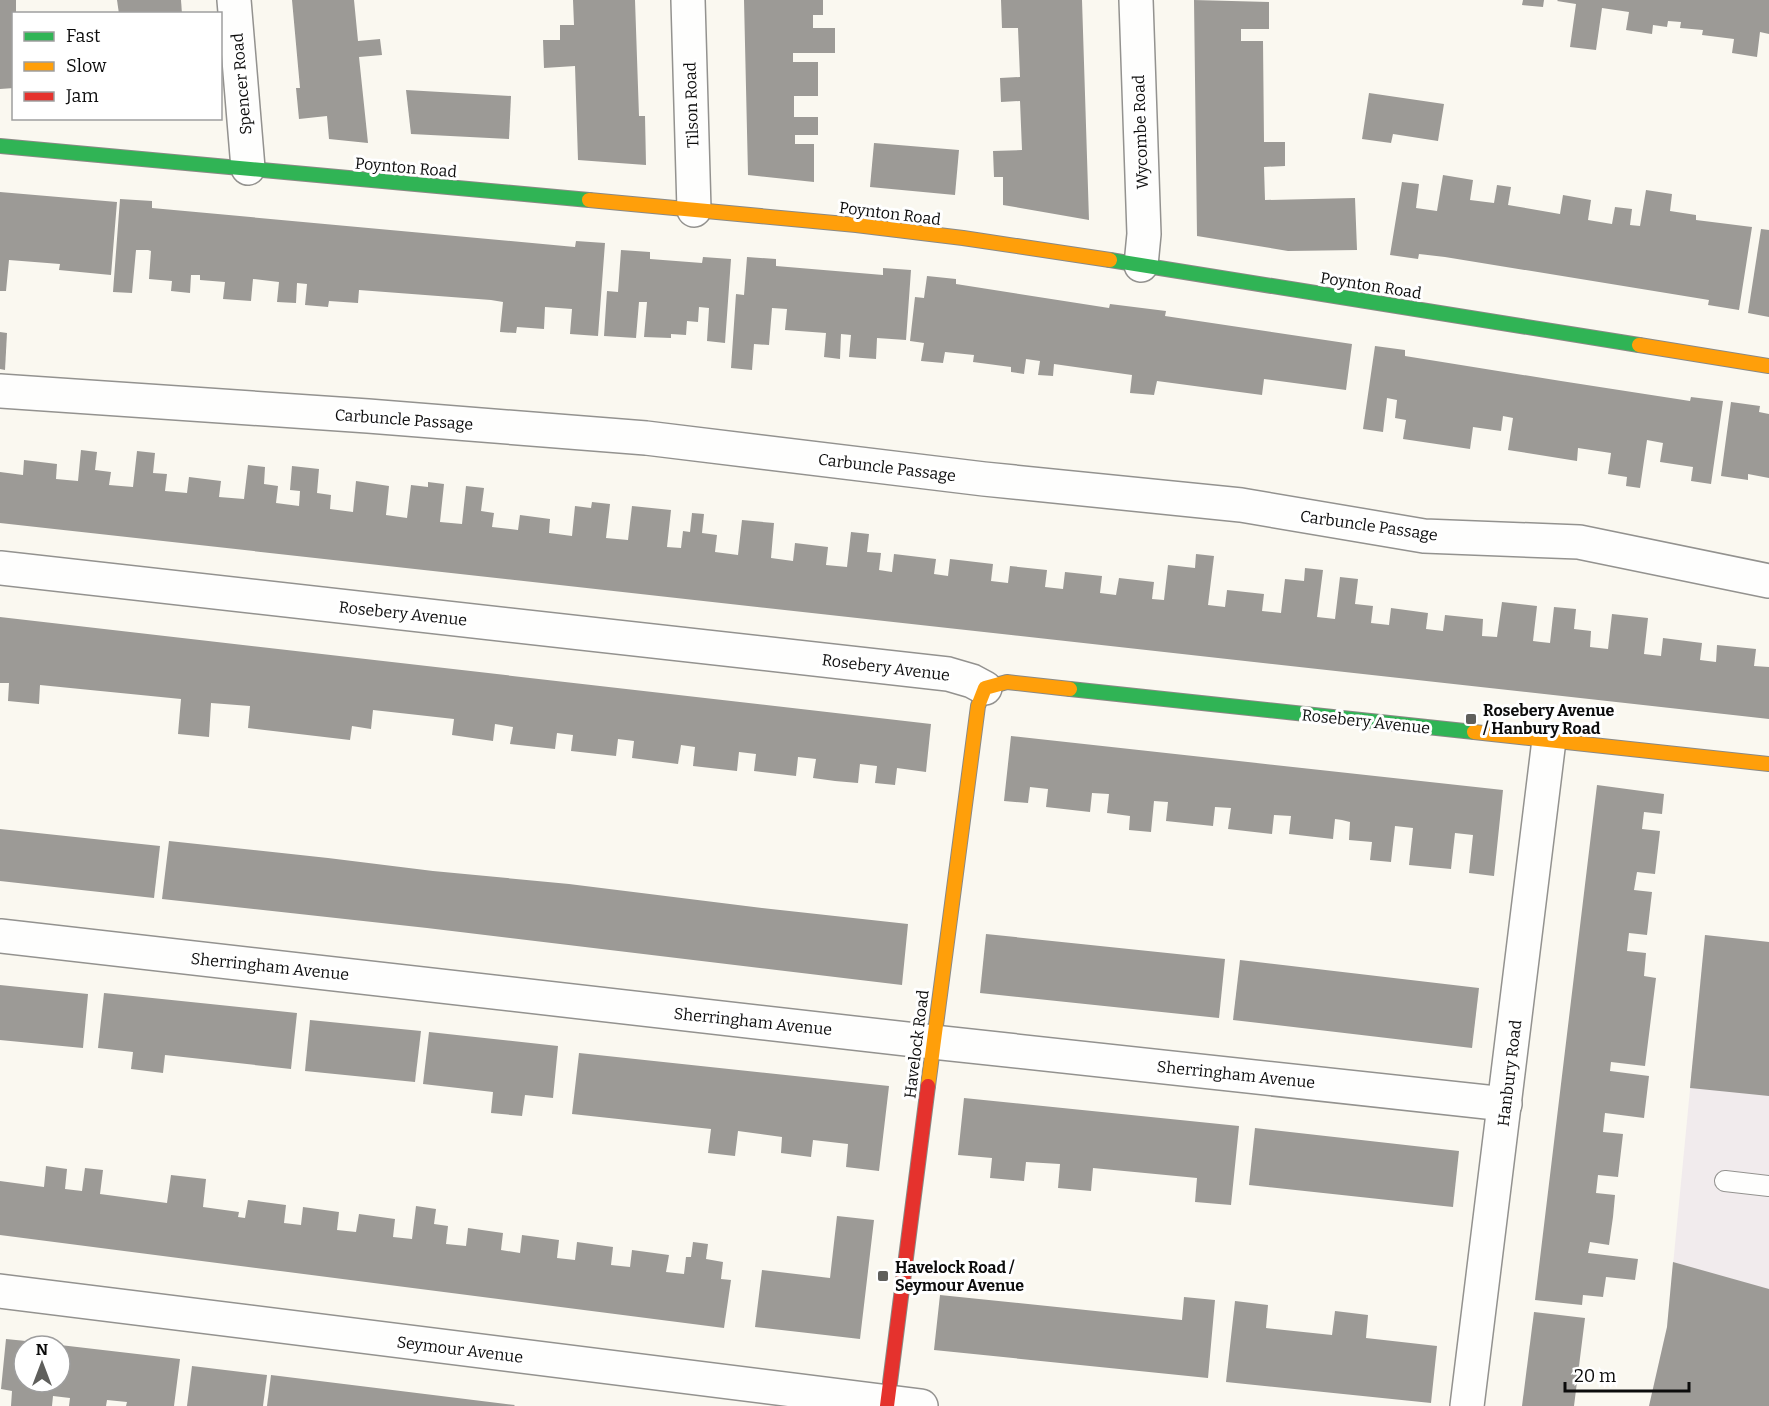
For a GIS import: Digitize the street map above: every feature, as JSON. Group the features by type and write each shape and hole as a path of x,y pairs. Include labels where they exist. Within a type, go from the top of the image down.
{"street":[{"name":"Spencer Road","path":"234,0 248,168"},
{"name":"Tilson Road","path":"688,0 694,210"},
{"name":"Wycombe Road","path":"1136,0 1144,234 1142,265"},
{"name":"Poynton Road","path":"0,146 867,226 1142,265 1769,366"},
{"name":"Carbuncle Passage","path":"0,392 356,415 646,438 984,479 1241,505 1424,536 1579,542 1769,580"},
{"name":"Rosebery Avenue","path":"0,568 948,674 972,681 985,688 1007,682 1769,764"},
{"name":"Havelock Road","path":"887,1404 975,726 978,706 985,688"},
{"name":"Hanbury Road","path":"1467,1406 1549,740"},
{"name":"Sherringham Avenue","path":"0,936 933,1042 1505,1104"},
{"name":"Seymour Avenue","path":"0,1291 887,1404 921,1406"}],"lane":[{"path":"1725,1181 1769,1186"}],"shaded area":[{"path":"1705,935 1769,942 1769,1406 1649,1406 1667,1327"}],"building":[{"path":"0,0 16,0 16,12 12,12 12,88 0,89"},
{"path":"117,0 181,0 182,12 119,12"},
{"path":"292,0 354,0 358,41 380,39 382,55 359,57 368,143 329,139 327,116 299,119 296,88 300,88"},
{"path":"573,0 635,0 639,116 645,116 646,165 578,160 575,66 544,68 543,40 560,40 560,25 574,25"},
{"path":"744,0 823,0 823,15 813,15 813,28 835,28 835,53 793,53 793,62 818,62 818,96 794,96 794,117 818,117 818,135 795,135 795,144 814,144 814,182 748,175"},
{"path":"1001,0 1082,0 1089,220 1003,205 1003,177 994,177 993,151 1022,150 1020,101 1001,102 1000,78 1020,77 1018,28 1002,28"},
{"path":"1194,0 1269,2 1269,29 1241,29 1241,41 1263,41 1264,142 1285,142 1285,166 1264,167 1265,200 1355,198 1357,250 1288,251 1197,236"},
{"path":"1523,0 1544,0 1543,7 1522,5"},
{"path":"1558,0 1769,0 1769,34 1760,32 1757,57 1732,53 1734,39 1702,35 1703,30 1680,28 1681,22 1668,21 1667,27 1653,25 1652,34 1626,30 1629,12 1602,8 1596,50 1570,47 1576,4"},
{"path":"406,90 511,96 509,139 411,134"},
{"path":"1369,93 1444,104 1438,141 1393,134 1391,143 1362,139"},
{"path":"874,143 959,150 955,195 870,187"},
{"path":"1443,175 1473,180 1470,200 1494,203 1497,185 1511,187 1508,205 1560,214 1563,195 1591,200 1588,220 1612,224 1615,207 1632,209 1630,225 1640,226 1646,190 1672,194 1670,211 1696,215 1696,220 1752,227 1739,310 1708,305 1709,300 1445,257 1419,254 1418,259 1390,255 1402,182 1419,184 1416,208 1437,211"},
{"path":"0,192 117,202 111,275 59,270 60,264 9,260 6,291 0,291"},
{"path":"120,199 152,201 152,208 575,247 576,241 605,243 598,336 570,334 572,309 545,307 544,329 517,327 516,333 500,332 503,302 491,300 359,290 358,303 329,301 328,307 305,305 307,284 297,283 296,303 277,302 279,282 253,279 251,301 223,299 225,282 200,280 200,275 191,275 190,293 171,291 172,281 149,279 151,251 148,250 136,250 132,293 113,292"},
{"path":"1761,229 1769,230 1769,317 1748,313"},
{"path":"621,250 650,252 650,259 702,263 703,257 731,259 725,343 707,341 709,308 699,307 698,322 687,321 686,335 671,334 671,338 644,337 647,302 639,302 636,338 604,336 607,291 618,292"},
{"path":"747,257 776,259 776,266 883,275 883,268 911,270 906,340 877,338 876,359 849,357 851,335 841,334 840,359 824,357 826,333 785,330 787,309 772,308 769,345 754,344 752,370 731,368 736,294 744,295"},
{"path":"927,276 956,279 956,284 1109,308 1110,304 1166,311 1165,316 1352,344 1346,390 1264,379 1262,395 1157,381 1154,395 1130,393 1132,375 1054,364 1053,376 1038,375 1040,361 1026,359 1024,374 1011,372 1011,367 973,362 974,355 945,352 943,363 921,361 924,343 910,341 915,297 924,298"},
{"path":"0,332 7,333 5,370 0,369"},
{"path":"1375,346 1405,350 1405,356 1561,381 1690,401 1691,397 1723,401 1711,484 1691,481 1693,467 1660,462 1663,443 1647,440 1640,488 1626,486 1627,477 1608,474 1611,453 1578,448 1577,461 1508,450 1513,418 1503,416 1501,431 1473,427 1470,449 1403,439 1406,420 1395,418 1397,400 1387,398 1383,432 1363,429"},
{"path":"1731,402 1760,406 1759,412 1769,414 1769,478 1748,474 1748,480 1721,476"},
{"path":"81,450 97,452 95,470 111,472 109,485 133,487 137,451 155,453 153,473 167,474 165,491 187,493 189,477 221,481 219,497 244,499 248,465 265,467 264,484 278,486 276,503 299,506 300,491 290,490 292,466 319,469 317,493 331,495 330,509 353,512 356,481 389,486 386,515 407,518 411,485 428,487 428,482 444,484 440,522 462,524 466,486 484,488 481,511 494,513 492,527 518,530 520,515 550,519 549,533 572,536 575,506 591,508 592,502 610,504 606,538 628,540 632,506 671,510 667,547 681,548 683,531 690,532 692,513 704,514 702,533 717,535 715,552 738,555 742,520 774,523 771,558 793,561 795,543 828,547 826,565 847,567 851,532 869,534 867,552 881,553 879,570 892,572 894,554 936,559 934,574 948,576 950,559 993,564 991,581 1008,583 1010,566 1047,570 1045,587 1063,589 1065,572 1102,576 1100,593 1116,595 1119,578 1154,582 1152,599 1164,600 1168,565 1195,568 1196,554 1214,556 1208,605 1225,607 1227,590 1264,594 1262,611 1281,613 1285,579 1304,581 1305,568 1323,570 1317,617 1335,619 1340,577 1358,579 1355,604 1373,606 1371,623 1389,625 1391,608 1428,613 1426,629 1443,631 1445,615 1483,619 1482,636 1497,637 1502,602 1537,606 1533,641 1550,643 1554,607 1576,609 1574,629 1591,631 1590,647 1608,649 1612,614 1648,618 1644,654 1661,656 1663,638 1702,643 1700,660 1716,662 1717,645 1756,649 1754,666 1769,667 1769,719 0,523 0,472 23,475 24,460 57,464 56,479 78,481"},
{"path":"0,617 931,724 926,772 897,768 895,785 875,783 877,766 860,764 858,783 835,781 813,778 816,759 798,757 796,776 754,771 756,754 739,752 737,771 693,766 695,747 681,745 678,764 632,758 634,741 618,739 616,756 571,751 573,735 557,733 555,749 510,744 513,727 495,724 493,741 452,735 454,719 373,710 371,729 352,726 350,740 248,728 250,706 211,703 209,737 178,734 181,699 40,685 39,704 8,701 9,683 0,683"},
{"path":"1011,736 1503,790 1494,876 1469,873 1473,835 1455,833 1451,869 1409,865 1413,828 1395,826 1391,862 1370,860 1372,842 1349,840 1350,822 1342,820 1335,819 1333,839 1289,834 1291,816 1274,815 1272,834 1228,829 1231,808 1215,807 1213,826 1166,821 1168,802 1154,801 1151,832 1129,830 1130,816 1107,813 1109,794 1092,793 1090,812 1046,807 1048,789 1030,787 1028,803 1004,801"},
{"path":"1597,785 1664,794 1662,814 1644,812 1642,829 1660,831 1655,874 1637,872 1634,890 1652,892 1647,935 1629,933 1627,951 1646,953 1644,976 1656,978 1645,1066 1611,1062 1610,1071 1649,1076 1644,1118 1605,1113 1603,1132 1623,1134 1618,1177 1598,1175 1596,1193 1615,1195 1613,1217 1609,1245 1590,1242 1588,1253 1638,1259 1635,1280 1606,1277 1603,1297 1583,1295 1582,1305 1535,1300"},
{"path":"0,829 160,846 154,898 0,881"},
{"path":"169,841 569,884 908,924 902,985 162,899"},
{"path":"986,934 1225,959 1219,1018 980,993"},
{"path":"1705,935 1769,942 1769,1096 1690,1088"},
{"path":"1240,960 1479,988 1472,1048 1233,1020"},
{"path":"0,985 88,994 83,1048 0,1040"},
{"path":"104,993 297,1013 291,1069 165,1055 163,1073 131,1069 133,1052 98,1048"},
{"path":"310,1020 421,1031 415,1082 305,1071"},
{"path":"429,1032 558,1046 553,1098 525,1095 522,1116 491,1113 493,1092 423,1084"},
{"path":"579,1053 889,1086 879,1171 846,1167 848,1144 813,1140 811,1157 781,1153 782,1137 738,1131 735,1156 708,1153 711,1129 572,1114"},
{"path":"964,1098 1239,1126 1231,1205 1195,1202 1197,1178 1093,1168 1091,1191 1058,1188 1060,1164 1026,1162 1024,1181 990,1178 992,1158 958,1155"},
{"path":"1255,1128 1459,1151 1453,1207 1249,1185"},
{"path":"46,1166 67,1169 65,1189 82,1191 85,1168 103,1170 100,1194 167,1203 171,1175 206,1179 203,1207 239,1212 238,1217 245,1218 248,1200 286,1205 284,1223 301,1225 303,1207 339,1212 337,1230 356,1232 359,1214 395,1219 393,1237 412,1239 416,1206 436,1209 434,1224 448,1226 446,1244 466,1246 468,1228 503,1233 501,1250 520,1253 522,1235 559,1240 557,1258 575,1260 577,1242 613,1247 611,1265 630,1267 632,1250 669,1255 666,1272 684,1274 686,1257 691,1257 693,1242 708,1244 706,1259 723,1262 721,1279 731,1280 724,1328 0,1235 0,1181 44,1187"},
{"path":"837,1216 874,1220 860,1339 755,1327 762,1270 830,1278"},
{"path":"1673,1262 1769,1289 1769,1406 1649,1406 1667,1327"},
{"path":"940,1295 1182,1320 1184,1297 1215,1300 1208,1378 934,1350"},
{"path":"1235,1301 1268,1305 1266,1328 1332,1335 1335,1311 1368,1315 1366,1338 1437,1346 1431,1403 1226,1382"},
{"path":"1534,1312 1585,1318 1574,1406 1522,1406"},
{"path":"6,1339 12,1340 12,1391 1,1389"},
{"path":"72,1346 180,1359 174,1406 126,1406 127,1402 107,1400 106,1406 69,1406 70,1398 53,1396 52,1406 11,1406 12,1391 12,1394 72,1394"},
{"path":"192,1366 267,1375 263,1406 187,1406"},
{"path":"271,1375 515,1405 267,1406"}],"traffic: fast":[{"path":"0,146 589,200"},
{"path":"1110,260 1639,345"},
{"path":"1070,689 1474,732"}],"traffic: slow":[{"path":"589,200 856,225 1110,260"},
{"path":"1639,345 1769,366"},
{"path":"928,1086 978,706 985,688 1007,682 1070,689"},
{"path":"1474,732 1769,764"}],"traffic: jam":[{"path":"887,1406 928,1086"}],"place":[{"name":"Rosebery Avenue / Hanbury Road","path":"1471,719"},
{"name":"Havelock Road / Seymour Avenue","path":"883,1276"}]}
